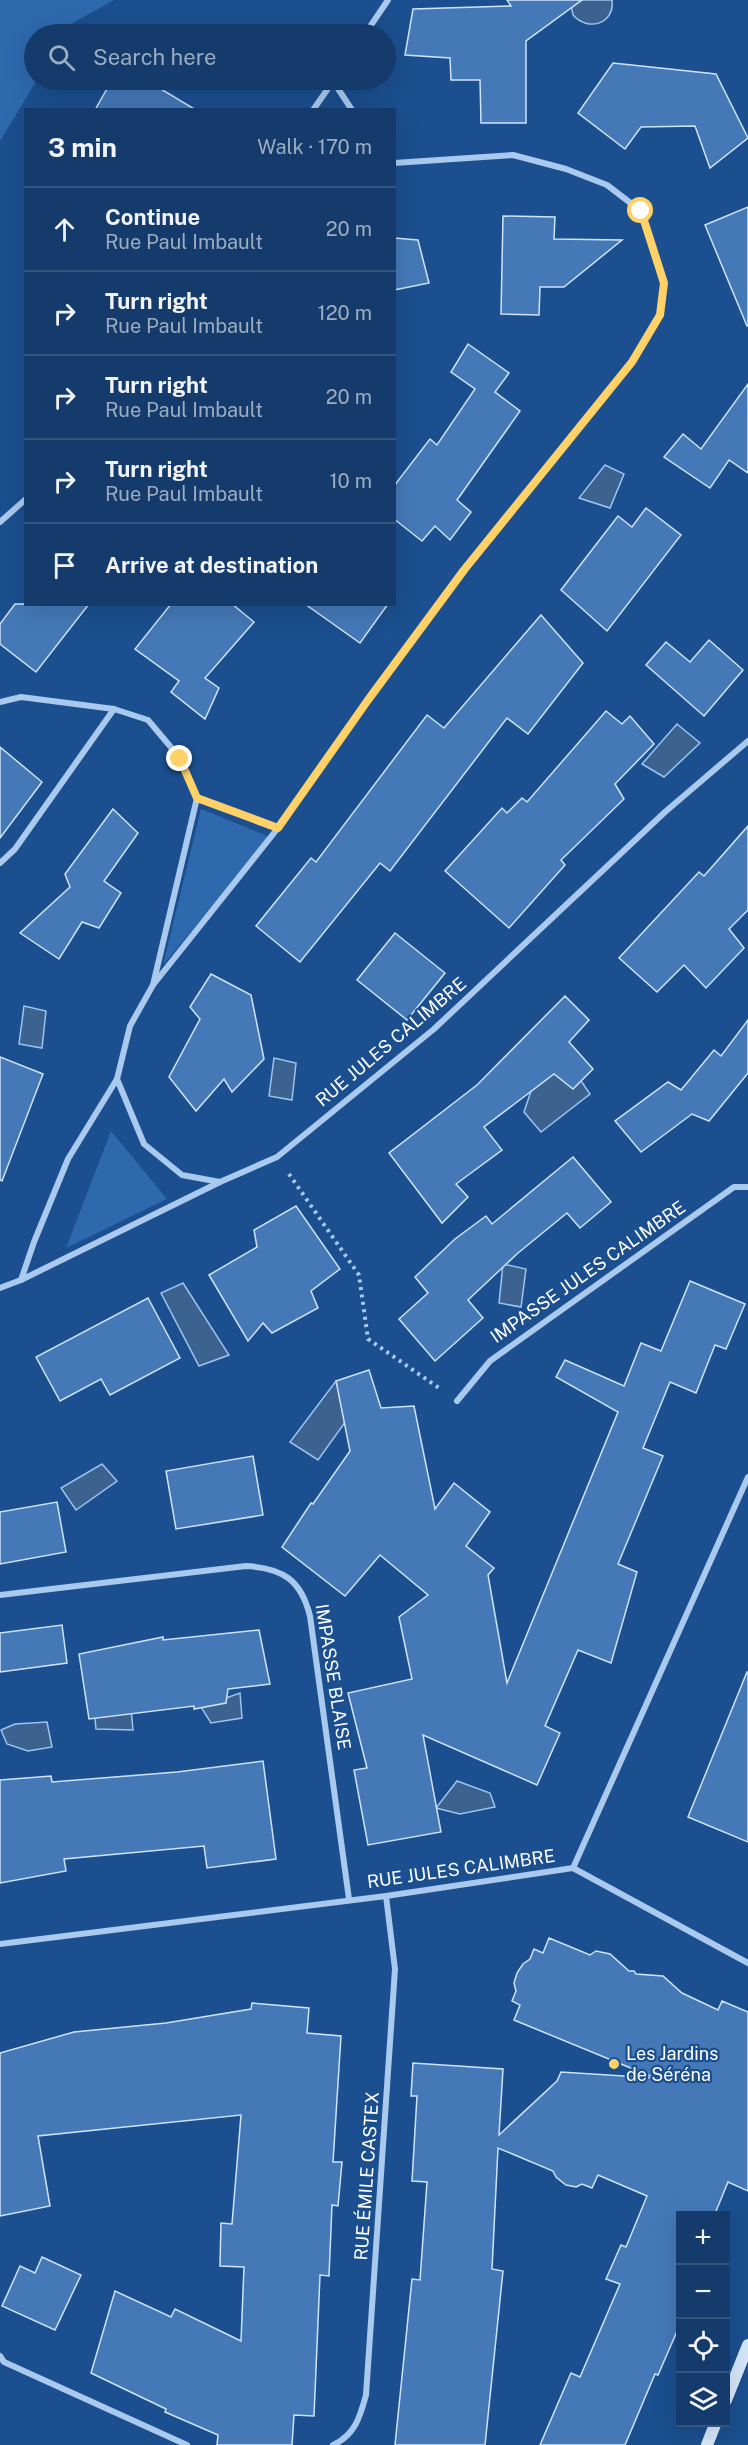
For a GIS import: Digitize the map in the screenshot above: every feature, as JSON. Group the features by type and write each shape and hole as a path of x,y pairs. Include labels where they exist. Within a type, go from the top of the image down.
{"street":[{"path":"372,24 388,0"},
{"path":"314,108 327,90"},
{"path":"340,90 351,108"},
{"path":"21,1280 68,1159 117,1079 130,1026 153,985 278,828 368,700 464,570 632,362 660,315 664,283 641,211 606,185 566,169 513,155 397,162"},
{"path":"0,522 24,501"},
{"path":"0,702 21,697 114,709 148,720 180,759 197,798 153,985"},
{"path":"0,863 15,849 114,709"},
{"name":"RUE JULES CALIMBRE","path":"0,1288 277,1157 434,1029 665,813 748,741"},
{"path":"197,798 278,828"},
{"path":"117,1079 144,1144 182,1175 220,1182"},
{"name":"IMPASSE JULES CALIMBRE","path":"457,1401 490,1360 734,1187 748,1187"},
{"name":"RUE JULES CALIMBRE","path":"0,1944 386,1896 573,1868 748,1478"},
{"name":"IMPASSE BLAISE","path":"0,1595 246,1566 267,1567 296,1583 306,1598 310,1616 349,1899"},
{"path":"573,1868 748,1963"},
{"name":"RUE ÉMILE CASTEX","path":"333,2445 349,2434 357,2424 366,2395 396,1969 386,1896"},
{"path":"730,2390 748,2345"},
{"path":"0,2356 4,2362 187,2445"},
{"path":"707,2445 714,2427"}],"path":[{"path":"277,1157 359,1275 368,1339 457,1401"}],"shaded area":[{"path":"0,0 114,0 71,24 24,24 24,90 31,90 0,141"},
{"path":"570,0 612,0 612,8 605,20 593,24 586,23 573,15"},
{"path":"605,465 624,474 610,508 579,498"},
{"path":"677,724 700,743 664,777 642,764"},
{"path":"201,809 270,837 163,965"},
{"path":"24,1006 46,1011 42,1048 19,1044"},
{"path":"274,1058 296,1063 292,1100 269,1096"},
{"path":"571,1066 590,1094 541,1132 524,1112 539,1067"},
{"path":"111,1131 167,1199 66,1248"},
{"path":"503,1264 526,1269 521,1307 499,1303"},
{"path":"183,1283 229,1355 199,1366 161,1293"},
{"path":"336,1381 356,1407 318,1460 290,1442"},
{"path":"102,1464 117,1481 76,1510 61,1488"},
{"path":"240,1693 242,1718 211,1723 201,1707"},
{"path":"130,1698 133,1730 96,1729 93,1699"},
{"path":"47,1722 52,1747 28,1751 7,1744 1,1730 15,1724"},
{"path":"457,1781 490,1793 495,1807 460,1814 436,1808"}],"building":[{"path":"507,0 582,0 526,41 526,123 481,123 480,80 451,80 450,58 405,55 413,9 511,6"},
{"path":"613,63 716,74 748,138 710,168 695,126 641,127 625,149 578,113"},
{"path":"106,90 163,90 193,108 96,108"},
{"path":"748,207 748,326 747,326 705,225"},
{"path":"503,216 555,217 554,239 622,240 564,287 540,287 539,315 501,314"},
{"path":"396,238 418,240 429,283 396,290"},
{"path":"468,344 509,373 495,392 520,411 457,500 471,512 450,540 435,526 422,541 396,521 396,483 430,439 437,445 475,389 451,372"},
{"path":"748,384 748,473 729,460 710,488 664,457 683,434 701,449"},
{"path":"646,508 681,535 607,631 561,590 618,516 632,527"},
{"path":"15,604 87,606 36,672 0,644 0,624"},
{"path":"169,606 234,606 254,622 205,678 219,688 205,719 171,692 179,681 135,649"},
{"path":"308,606 387,606 360,643"},
{"path":"541,615 583,663 528,734 507,718 390,871 380,863 300,962 256,926 311,858 316,862 427,715 444,728"},
{"path":"709,640 743,670 704,716 646,665 666,642 690,662"},
{"path":"606,711 622,724 630,716 654,744 615,784 624,799 561,860 565,865 509,928 445,871 502,808 507,813 522,798 527,802"},
{"path":"0,747 42,782 0,838"},
{"path":"113,809 138,833 104,881 121,893 99,928 82,922 59,959 20,933 70,887 65,874"},
{"path":"748,826 748,910 729,929 744,948 706,988 684,965 657,992 619,958 699,872 704,876"},
{"path":"395,933 445,973 407,1020 357,980"},
{"path":"211,974 251,995 264,1059 232,1092 224,1079 196,1111 169,1077 200,1019 190,1007"},
{"path":"565,996 589,1020 569,1042 593,1069 573,1089 554,1074 484,1127 502,1150 456,1184 468,1197 442,1223 389,1153 477,1085"},
{"path":"748,1020 748,1073 709,1121 692,1114 641,1152 615,1121 668,1082 681,1090 714,1050 721,1056"},
{"path":"0,1057 43,1074 2,1181 0,1180"},
{"path":"573,1157 611,1202 580,1228 567,1213 518,1253 468,1300 483,1318 435,1361 399,1319 428,1293 415,1277 455,1239 486,1216 492,1224"},
{"path":"296,1206 340,1269 311,1291 318,1308 272,1333 263,1323 248,1341 209,1275 257,1247 254,1230"},
{"path":"690,1281 745,1304 726,1349 715,1345 696,1393 670,1382 643,1448 663,1456 618,1564 637,1572 611,1663 578,1650 545,1726 560,1733 537,1785 423,1735 441,1832 368,1845 354,1770 367,1768 348,1693 412,1679 399,1617 428,1595 380,1555 345,1596 282,1547 350,1451 336,1381 369,1370 381,1408 414,1406 435,1509 454,1483 490,1512 466,1546 494,1568 488,1575 507,1683 618,1412 556,1377 565,1360 624,1386 641,1343 661,1351"},
{"path":"148,1298 180,1358 110,1395 101,1379 60,1401 36,1357"},
{"path":"253,1456 263,1515 176,1529 166,1471"},
{"path":"57,1502 66,1552 0,1564 0,1512"},
{"path":"62,1625 67,1663 0,1672 0,1633"},
{"path":"259,1630 270,1684 228,1689 226,1703 194,1709 194,1706 89,1719 79,1654 163,1637 163,1640"},
{"path":"748,1672 748,1842 688,1817"},
{"path":"263,1761 276,1859 207,1868 204,1846 64,1859 66,1871 0,1883 0,1780 51,1776 52,1782 177,1772"},
{"path":"549,1938 590,1955 596,1951 610,1954 629,1971 634,1971 636,1974 663,1976 682,1993 718,2010 722,2001 748,2012 748,2191 728,2182 716,2211 676,2211 676,2334 658,2375 655,2374 625,2445 540,2445 571,2373 580,2377 620,2284 606,2279 621,2245 626,2247 647,2196 598,2175 592,2188 582,2184 576,2187 566,2185 556,2177 553,2171 498,2148 492,2269 503,2271 485,2445 395,2445 412,2279 420,2280 427,2182 412,2181 417,2096 411,2096 413,2063 503,2069 499,2135 557,2081 561,2072 655,2078 514,2020 520,2005 512,2001 516,1991 514,1983 517,1973 530,1959 534,1949 543,1953"},
{"path":"252,2003 309,2008 307,2033 341,2036 333,2162 342,2162 338,2206 332,2205 329,2276 320,2275 314,2416 294,2415 292,2445 217,2445 218,2435 165,2412 166,2409 91,2373 115,2291 171,2317 175,2309 241,2341 244,2267 220,2266 221,2223 232,2224 241,2115 38,2136 50,2206 0,2216 0,2053 74,2032 166,2023 251,2009"},
{"path":"42,2257 81,2275 55,2330 2,2306 20,2266 35,2273"}],"place":[{"name":"Les Jardins de Séréna","path":"614,2064"}],"route":[{"path":"180,759 197,798 278,828 368,700 464,570 632,362 660,315 664,283 641,211"}]}
